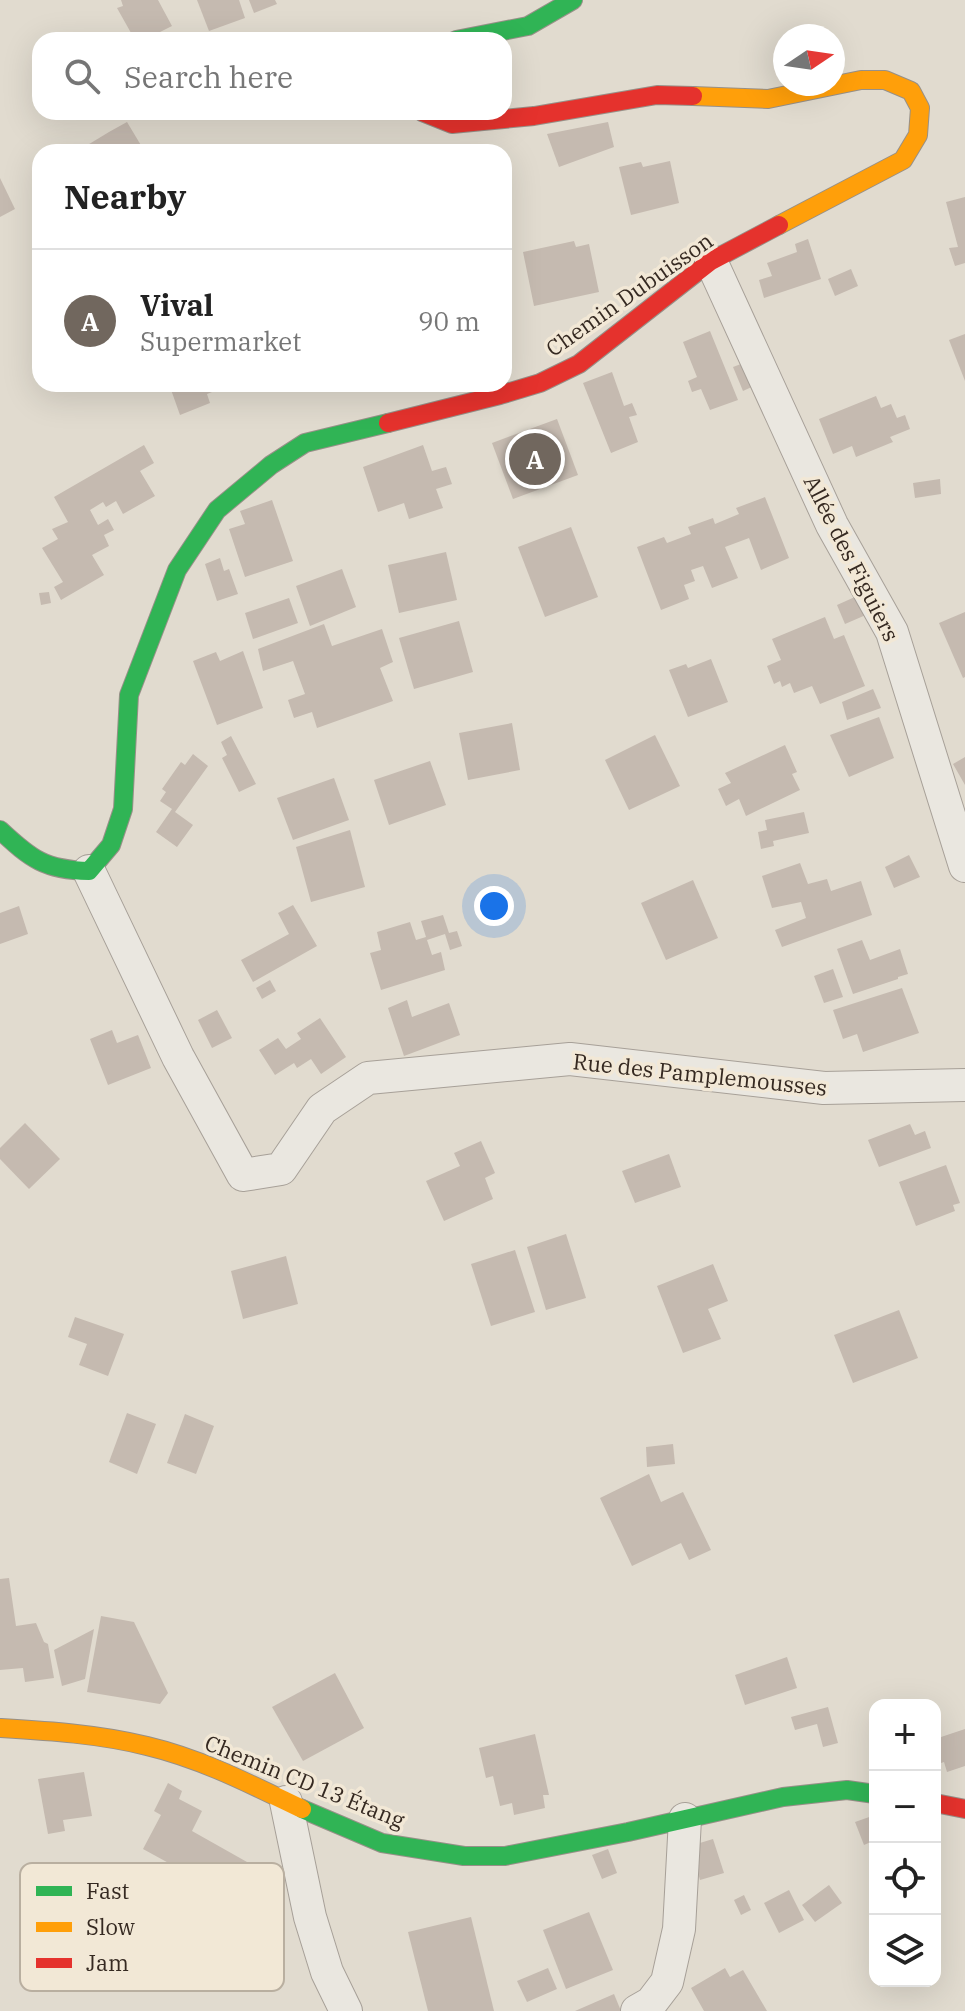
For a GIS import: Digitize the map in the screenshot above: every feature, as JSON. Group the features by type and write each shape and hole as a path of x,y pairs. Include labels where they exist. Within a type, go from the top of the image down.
{"main road":[{"path":"497,32 528,26 573,0"},
{"name":"Chemin Dubuisson","path":"512,118 657,95 768,99 861,80 885,80 911,91 920,108 918,135 903,160 711,261 579,364 540,383 512,391"},
{"name":"Chemin Dubuisson","path":"442,120 452,124 493,120"},
{"name":"Chemin Dubuisson","path":"89,871 111,845 123,809 129,695 177,570 217,510 271,465 305,443 510,392"},
{"path":"0,830 27,856 45,866 66,871 89,871"},
{"name":"Chemin CD 13 Étang","path":"0,1728 63,1732 148,1746 222,1771 382,1843 464,1856 505,1856 783,1797 847,1790 869,1793"},
{"path":"941,1804 965,1809"}],"street":[{"name":"Allée des Figuiers","path":"711,261 832,525 892,632 965,866"},
{"name":"Rue des Pamplemousses","path":"89,871 178,1057 243,1175 281,1169 322,1109 368,1078 570,1059 824,1088 965,1085"},
{"path":"286,1802 310,1917 327,1972 346,2011"},
{"path":"637,2011 651,2003 667,1982 679,1929 685,1819"}],"building":[{"path":"121,0 158,0 172,26 160,32 130,32 117,8 123,6"},
{"path":"197,0 239,0 245,18 209,31"},
{"path":"249,0 275,0 277,4 254,13"},
{"path":"127,122 140,144 89,144"},
{"path":"608,122 614,147 559,167 547,134"},
{"path":"670,161 679,203 631,215 619,167 641,162 643,167"},
{"path":"0,178 15,209 0,217"},
{"path":"965,197 965,263 955,266 949,248 958,247 946,202"},
{"path":"808,239 821,279 764,298 759,280 772,276 767,263 797,252 795,244"},
{"path":"574,241 576,247 589,244 599,292 534,306 523,252"},
{"path":"851,269 858,286 835,296 828,279"},
{"path":"710,331 738,400 710,410 701,389 692,392 688,381 697,377 683,342"},
{"path":"965,334 965,381 949,340"},
{"path":"749,361 758,384 743,391 733,367"},
{"path":"612,372 624,406 632,403 637,415 629,417 638,442 611,453 583,383"},
{"path":"172,392 212,392 207,394 210,403 180,415"},
{"path":"876,396 881,408 891,404 897,418 905,415 910,429 890,437 893,442 856,457 852,446 833,454 819,419"},
{"path":"557,419 578,475 513,499 492,443"},
{"path":"144,445 154,463 140,471 155,496 123,514 116,501 106,507 103,502 90,510 98,525 108,519 114,530 104,535 109,546 92,555 104,575 61,600 54,587 63,582 42,548 58,539 52,529 68,522 54,497"},
{"path":"423,445 432,471 446,467 452,484 436,489 443,508 409,519 404,503 378,512 363,467"},
{"path":"940,479 941,494 915,498 913,483"},
{"path":"765,497 789,558 761,570 749,538 725,547 738,578 712,588 703,566 691,570 695,581 684,585 689,599 661,610 637,547 664,537 667,543 691,534 688,527 713,518 715,524 739,514 736,508"},
{"path":"272,500 293,561 245,577 229,529 245,524 240,511"},
{"path":"571,527 598,597 545,617 518,547"},
{"path":"446,552 457,600 399,613 388,565"},
{"path":"220,558 224,571 229,569 238,594 217,601 205,564"},
{"path":"342,569 356,607 310,626 296,586"},
{"path":"49,592 51,603 41,605 39,593"},
{"path":"866,592 875,611 845,624 837,605"},
{"path":"289,598 298,623 253,639 245,613"},
{"path":"965,612 965,677 963,678 939,623"},
{"path":"825,617 834,639 844,635 865,686 820,704 812,686 794,693 790,683 782,687 780,681 774,684 767,666 781,660 772,639"},
{"path":"459,621 473,672 414,689 399,638"},
{"path":"324,624 332,646 382,629 393,662 380,668 393,701 317,728 312,712 294,718 288,700 305,694 293,661 263,671 258,649"},
{"path":"243,651 263,708 217,725 193,661 216,652 220,661"},
{"path":"711,659 728,702 688,717 669,670 686,664 688,668"},
{"path":"873,689 881,708 847,720 842,702"},
{"path":"879,717 894,758 849,777 830,735"},
{"path":"512,723 520,770 468,780 459,733"},
{"path":"655,735 680,786 629,810 605,760"},
{"path":"231,736 256,784 239,792 222,758 227,755 221,742"},
{"path":"785,745 797,772 792,774 800,790 746,816 739,799 726,806 718,789 731,783 725,773"},
{"path":"193,754 208,766 175,812 193,825 177,847 156,832 172,809 160,801 166,792 162,789 181,762 185,765"},
{"path":"965,757 965,785 953,764"},
{"path":"430,761 446,805 389,825 374,780"},
{"path":"334,778 349,820 293,840 277,798"},
{"path":"804,812 809,833 773,841 774,846 761,849 758,832 767,830 765,820"},
{"path":"350,830 365,887 311,902 296,847"},
{"path":"909,855 920,877 894,888 885,867"},
{"path":"800,863 808,884 827,879 831,891 861,881 872,915 782,947 775,930 806,918 801,902 772,908 762,876"},
{"path":"693,880 718,938 666,960 641,903"},
{"path":"293,905 317,946 253,982 241,960 289,934 278,913"},
{"path":"19,906 28,934 0,944 0,913"},
{"path":"443,915 449,933 457,931 462,946 450,950 445,934 427,940 432,955 441,952 445,970 381,990 370,953 381,950 377,932 410,922 416,940 426,937 421,921"},
{"path":"862,940 870,960 900,949 908,974 853,994 837,949"},
{"path":"833,969 843,997 824,1003 814,976"},
{"path":"270,980 276,991 262,999 256,988"},
{"path":"902,988 919,1033 863,1052 857,1034 843,1039 833,1010"},
{"path":"407,1000 412,1017 449,1003 460,1035 404,1056 388,1008"},
{"path":"217,1010 232,1038 212,1048 198,1020"},
{"path":"320,1018 346,1057 321,1074 311,1059 297,1068 294,1063 275,1075 259,1050 278,1038 286,1049 301,1039 297,1033"},
{"path":"112,1030 117,1043 138,1035 151,1068 108,1085 90,1039"},
{"path":"25,1123 60,1159 29,1189 0,1159 0,1148"},
{"path":"910,1124 915,1135 925,1131 931,1148 879,1167 868,1140"},
{"path":"481,1141 495,1173 485,1178 493,1199 444,1221 426,1181 460,1166 454,1153"},
{"path":"669,1154 681,1187 635,1203 622,1171"},
{"path":"946,1165 960,1203 953,1205 955,1211 916,1226 899,1182"},
{"path":"566,1234 586,1298 546,1310 527,1247"},
{"path":"515,1250 535,1312 491,1326 471,1264"},
{"path":"286,1256 298,1304 243,1319 231,1271"},
{"path":"713,1264 728,1301 708,1309 721,1339 683,1353 657,1286"},
{"path":"899,1310 918,1358 853,1383 834,1335"},
{"path":"75,1317 124,1334 108,1376 79,1365 87,1344 68,1337"},
{"path":"127,1413 156,1424 137,1474 109,1462"},
{"path":"185,1414 214,1426 196,1474 167,1463"},
{"path":"673,1444 675,1464 647,1467 646,1447"},
{"path":"649,1474 661,1502 683,1492 711,1550 689,1560 681,1543 632,1566 600,1498"},
{"path":"9,1578 16,1626 36,1623 44,1642 48,1644 54,1678 25,1682 23,1668 0,1670 0,1579"},
{"path":"101,1616 134,1622 168,1693 160,1704 87,1692"},
{"path":"94,1629 85,1679 62,1686 54,1650"},
{"path":"787,1657 797,1688 745,1705 735,1675"},
{"path":"335,1673 364,1728 303,1761 272,1707"},
{"path":"828,1707 838,1743 823,1747 817,1724 795,1730 791,1717"},
{"path":"965,1729 965,1766 947,1772 944,1762 941,1763 941,1737"},
{"path":"535,1734 549,1795 543,1795 545,1808 514,1815 512,1803 500,1806 493,1776 486,1778 479,1748"},
{"path":"84,1772 92,1816 63,1820 65,1831 48,1834 38,1779"},
{"path":"168,1783 182,1791 179,1799 202,1811 192,1831 246,1863 169,1863 143,1849 161,1815 154,1811"},
{"path":"869,1817 869,1843 864,1845 855,1822"},
{"path":"713,1839 724,1873 700,1880 690,1846"},
{"path":"608,1849 617,1873 602,1879 592,1855"},
{"path":"829,1885 842,1903 815,1922 802,1905"},
{"path":"789,1890 804,1920 779,1933 764,1903"},
{"path":"744,1895 751,1910 741,1915 734,1900"},
{"path":"589,1912 613,1970 566,1989 543,1930"},
{"path":"471,1917 494,2011 428,2011 408,1932"},
{"path":"548,1968 557,1989 527,2002 517,1981"},
{"path":"725,1968 730,1977 743,1970 767,2011 704,2011 691,1988"},
{"path":"614,1994 621,2011 575,2011"}],"traffic: fast":[{"path":"497,32 528,26 573,0"},
{"path":"0,830 40,861 61,868 89,871 111,845 123,809 129,695 177,570 217,510 271,465 305,443 388,423"},
{"path":"302,1809 382,1843 464,1856 505,1856 783,1797 847,1790 869,1793"}],"traffic: slow":[{"path":"693,96 768,99 861,80 885,80 911,91 920,108 918,135 903,160 779,225"},
{"path":"0,1728 92,1736 167,1751 226,1773 302,1809"}],"traffic: jam":[{"path":"512,118 657,95 693,96"},
{"path":"442,120 452,124 493,120"},
{"path":"512,391 540,383 579,364 711,261 779,225"},
{"path":"388,423 510,392"},
{"path":"941,1804 965,1809"}],"place":[{"name":"Vival","path":"535,459"}]}
